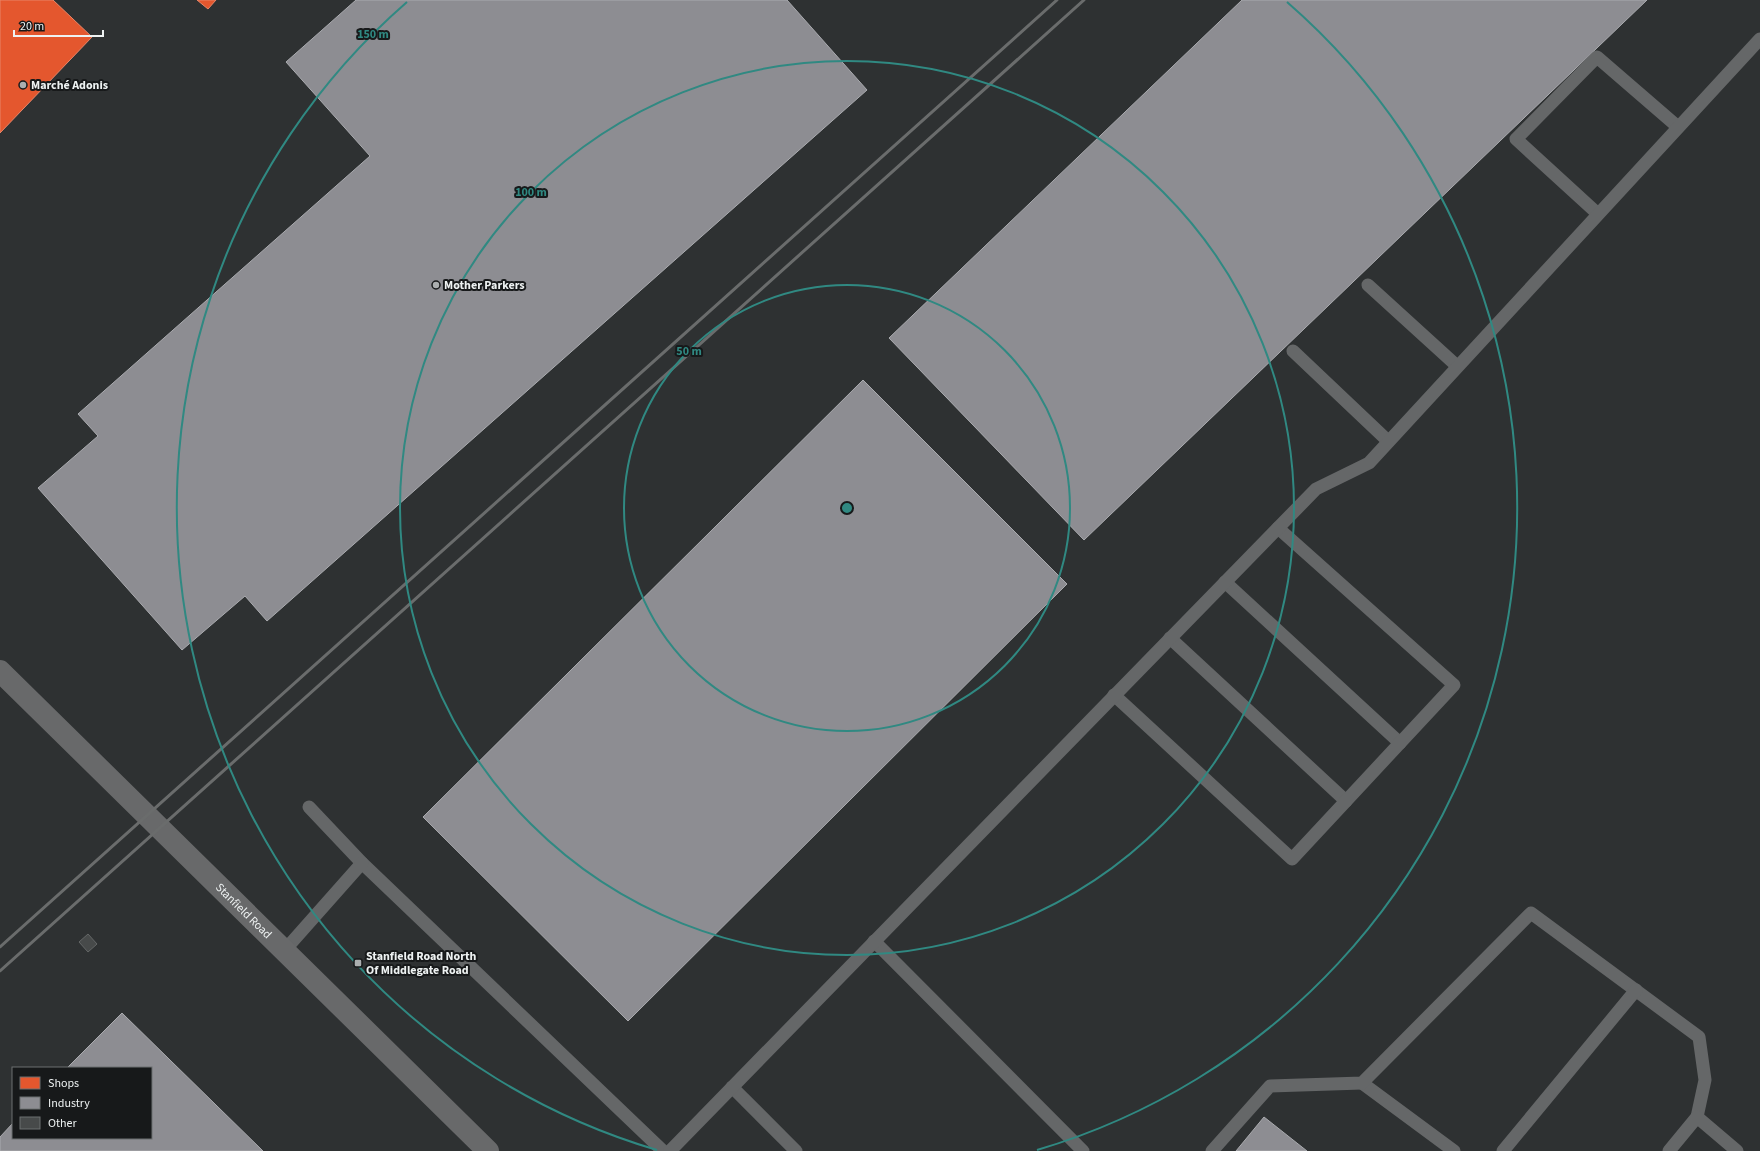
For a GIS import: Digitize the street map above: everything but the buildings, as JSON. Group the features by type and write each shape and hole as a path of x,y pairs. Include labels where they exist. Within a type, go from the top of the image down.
{"street":[{"name":"Stanfield Road","path":"0,671 488,1151"}],"lane":[{"path":"670,1151 1316,489 1369,463 1760,38"},
{"path":"1598,214 1516,138 1597,57 1678,127"},
{"path":"1368,285 1457,366"},
{"path":"1293,351 1388,441"},
{"path":"1114,695 1292,858 1454,685 1278,528"},
{"path":"1225,582 1400,743"},
{"path":"1170,638 1346,801"},
{"path":"310,807 362,864 663,1151"},
{"path":"284,951 362,864"},
{"path":"1362,1083 1531,913 1699,1037 1705,1080 1697,1117 1668,1151"},
{"path":"874,941 1083,1151"},
{"path":"1503,1151 1636,990"},
{"path":"1212,1151 1270,1086 1362,1083 1454,1151"},
{"path":"732,1087 796,1151"},
{"path":"1697,1117 1737,1151"}],"railway":[{"path":"0,947 1057,0"},
{"path":"0,971 1084,0"}],"place":[{"name":"Marché Adonis","path":"23,85"},
{"name":"Mother Parkers","path":"436,285"},
{"name":"Stanfield Road North Of Middlegate Road","path":"358,963"}]}
